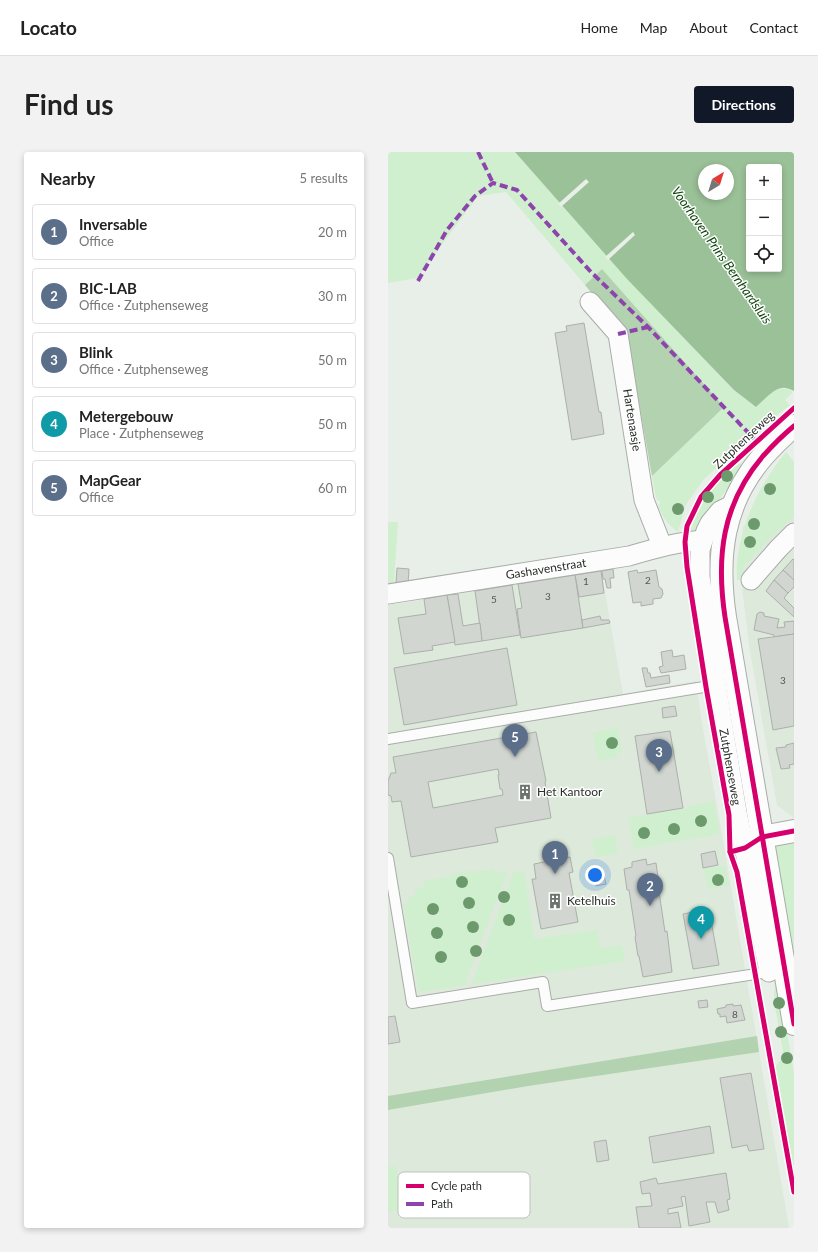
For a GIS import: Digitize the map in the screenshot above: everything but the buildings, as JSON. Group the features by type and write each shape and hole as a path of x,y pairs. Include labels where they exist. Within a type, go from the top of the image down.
{"street":[{"name":"Hartenaasje","path":"590,302 618,334 644,500 662,546"},
{"name":"Zutphenseweg","path":"769,972 721,586 722,552 728,523 734,504 746,480 770,449 794,426"},
{"name":"Zutphenseweg","path":"734,504 720,511 710,523 703,540 700,561 700,577 716,686 753,838 794,1024"},
{"path":"751,580 794,533"},
{"name":"Gashavenstraat","path":"388,594 628,556 662,546 703,540"},
{"path":"753,838 794,831"}],"lane":[{"path":"388,739 716,686"},
{"path":"388,858 412,1003 543,982 547,1006 769,972"}],"shaded area":[{"path":"388,152 515,152 627,279 734,390 756,407 773,392 783,388 793,392 785,400 790,405 761,428 704,479 685,506 678,532 666,520 658,506 661,503 656,498 652,476 724,407 602,269 585,285 506,192 478,196 417,278 388,283"},
{"path":"602,269 724,407 652,476 627,336 585,285"},
{"path":"786,452 794,462 794,515 768,540 743,568 743,579 737,580 737,558 749,513 761,488"},
{"path":"739,463 743,466 703,523 696,531 690,533 697,513 708,494 723,477"},
{"path":"794,486 794,818 777,805 749,645 739,562 743,527"},
{"path":"388,522 398,522 394,582 388,583"},
{"path":"601,570 623,694 696,681 701,718 789,1228 388,1228 388,600 394,599 396,604"},
{"path":"617,728 622,752 617,753 617,757 598,761 593,733"},
{"path":"714,801 719,834 634,849 628,818 688,808 688,806"},
{"path":"615,835 618,853 596,857 592,839"},
{"path":"794,843 794,963 775,846"},
{"path":"725,866 729,885 708,889 704,869"},
{"path":"494,869 495,874 504,871 507,873 467,977 466,985 419,992 403,904 408,904 407,898 416,895 415,889 425,886 424,881 475,870 475,872"},
{"path":"514,870 514,872 524,871 534,939 597,930 600,948 622,945 625,961 472,984"},
{"path":"775,985 779,986 794,1073 794,1173 775,1067 780,1061 783,1052 775,1006"},
{"path":"757,1036 759,1052 528,1086 388,1110 388,1096"},
{"path":"396,1166 398,1177 398,1211 388,1212 388,1167"}],"water":[{"name":"Voorhaven Prins Bernhardsluis","path":"515,152 794,152 794,391 786,388 779,389 756,407 734,390 627,279"}],"pier":[{"path":"586,179 589,182 561,207 558,204"},
{"path":"633,232 635,235 608,260 605,257"}],"marked path":[{"path":"478,152 493,183"},
{"path":"418,281 447,230 475,196 493,183 517,190 591,272 648,327 756,441"},
{"path":"618,334 648,327"}],"cycle path":[{"path":"794,408 721,474 701,497 687,526 685,542 687,567 706,687 729,815 730,852 737,872 794,1192"},
{"path":"794,426 763,456 749,474 738,493 725,532 721,573 725,617 794,1024"},
{"path":"730,852 745,848 762,837 794,831"}],"place":[{"name":"MapGear","path":"515,757"},
{"name":"Blink","path":"659,772"},
{"name":"Het Kantoor","path":"525,792"},
{"name":"Inversable","path":"555,874"},
{"name":"Ketelhuis","path":"555,901"},
{"name":"BIC-LAB","path":"650,906"},
{"name":"Metergebouw","path":"701,939"}]}
